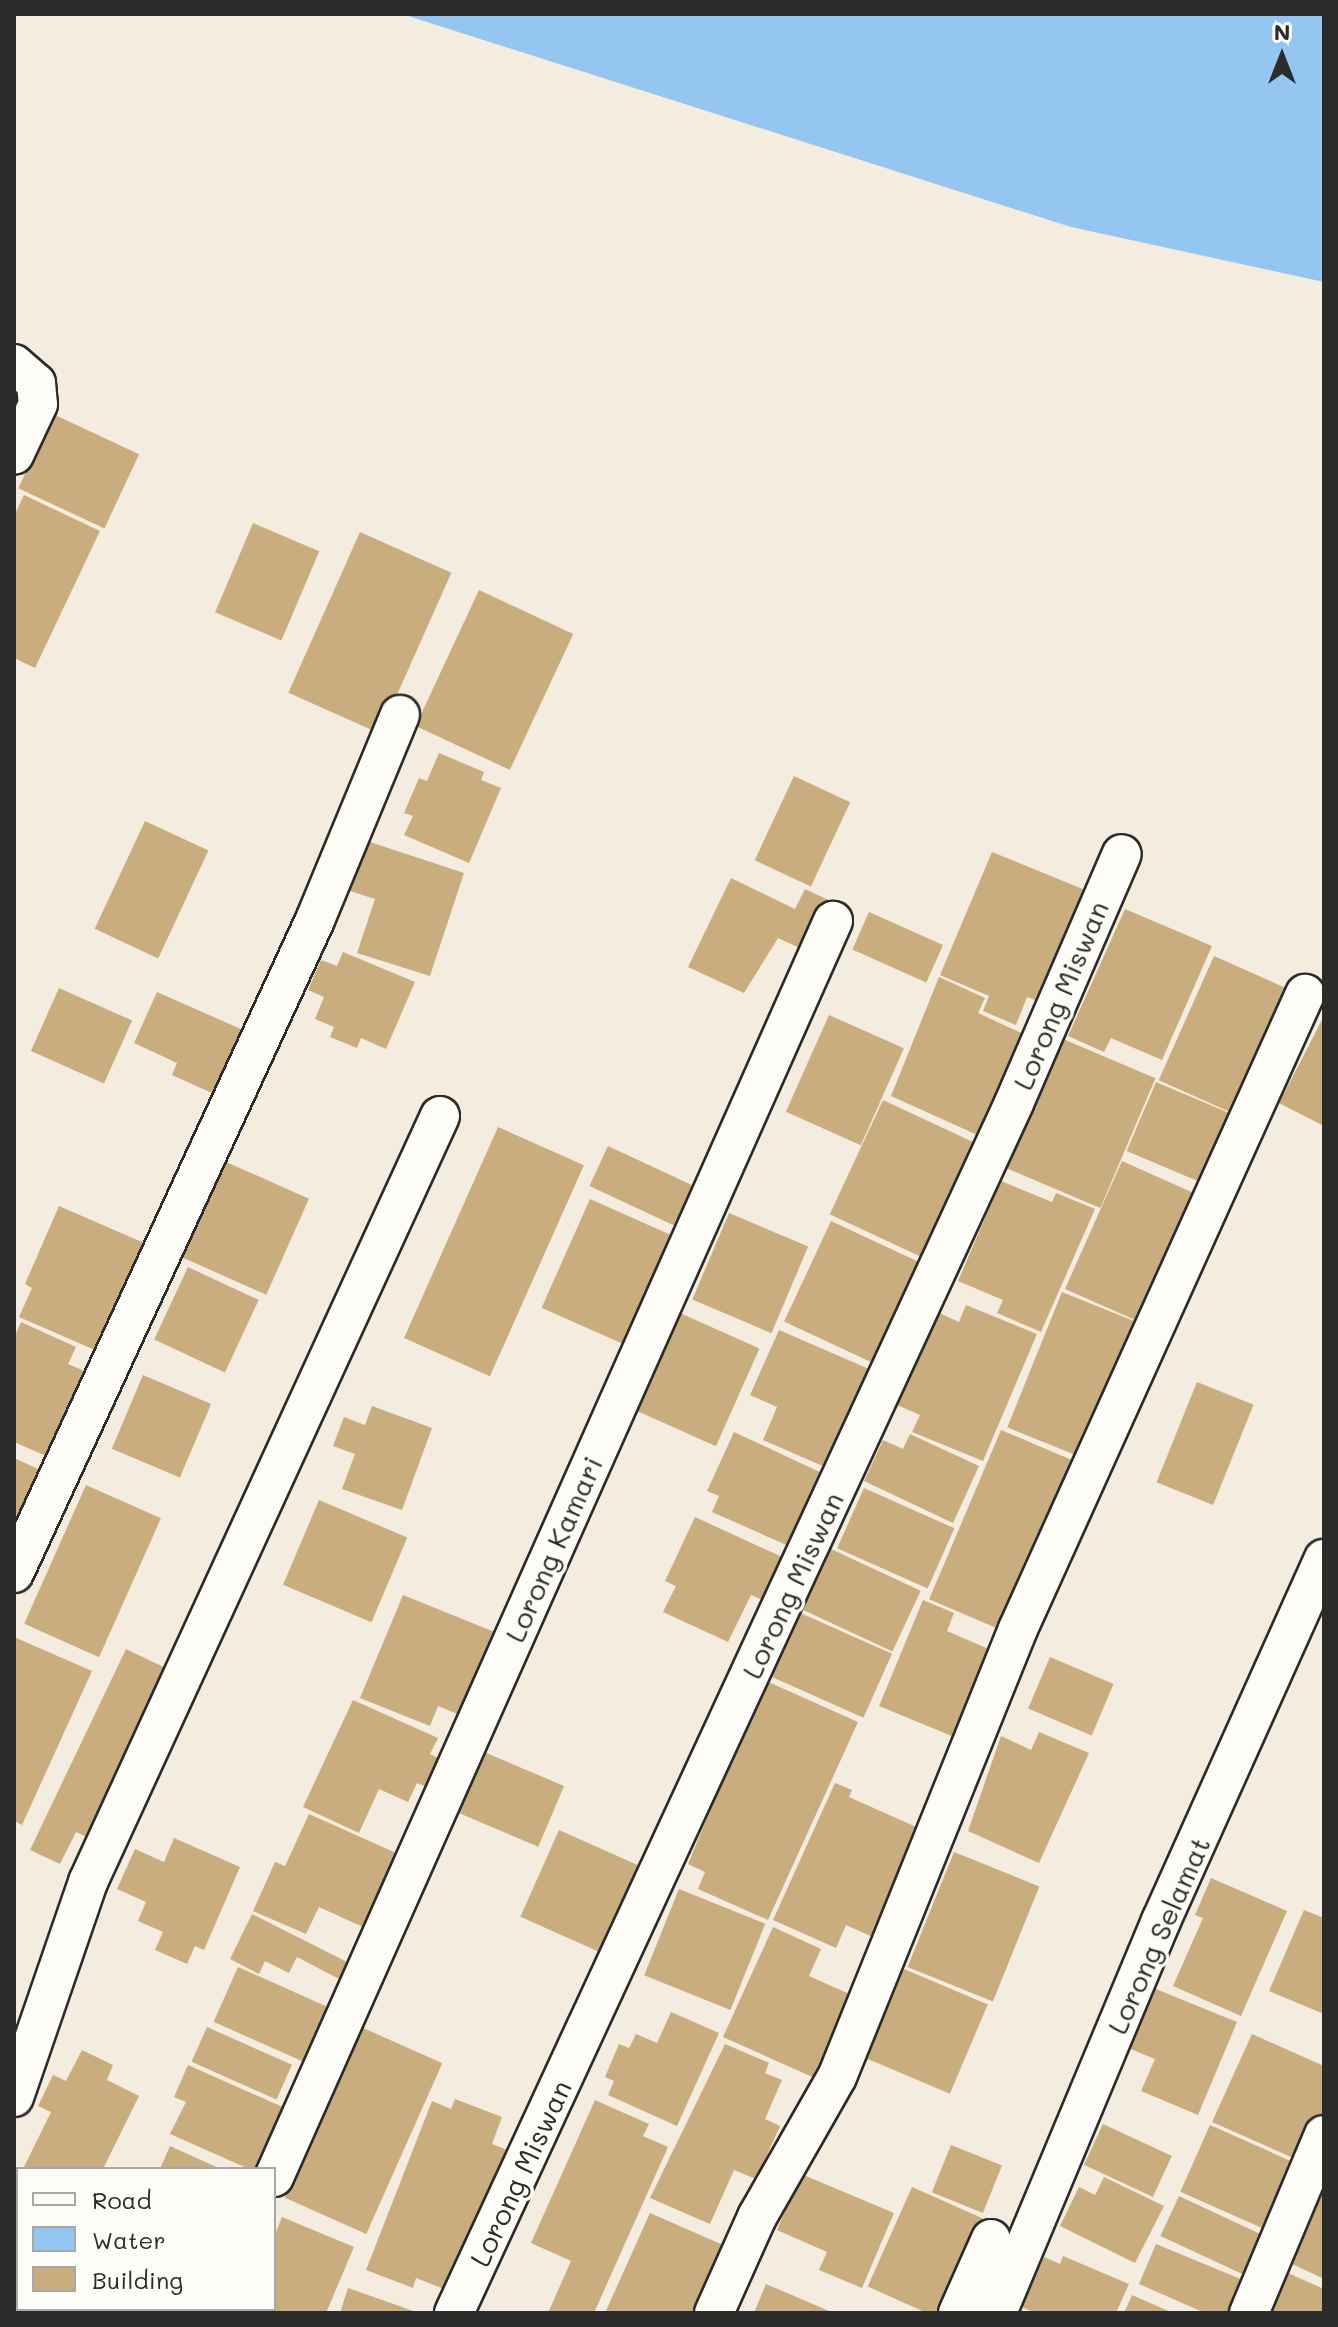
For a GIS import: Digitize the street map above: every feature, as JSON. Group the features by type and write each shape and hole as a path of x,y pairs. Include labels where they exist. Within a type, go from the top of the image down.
{"street":[{"path":"14,364 36,383 38,404 14,455"},
{"path":"14,1573 315,920 400,715"},
{"name":"Lorong Miswan","path":"454,2313 1014,1103 1122,854"},
{"name":"Lorong Kamari","path":"276,2173 833,921"},
{"path":"714,2313 757,2217 837,2077 1018,1629 1305,994"},
{"path":"14,2097 88,1882 440,1116"},
{"name":"Lorong Selamat","path":"997,2313 1161,1921 1324,1559"},
{"path":"1249,2313 1324,2135"},
{"path":"958,2313 991,2239"}],"water":[{"path":"402,14 1324,14 1324,282 1071,227"}],"building":[{"path":"53,414 139,454 104,528 18,488"},
{"path":"24,495 100,531 35,668 14,658 14,516"},
{"path":"253,523 319,551 281,640 215,612"},
{"path":"360,532 451,573 380,733 288,693"},
{"path":"479,590 573,634 510,770 416,726"},
{"path":"439,753 484,772 481,780 501,788 469,863 404,835 413,816 404,813 419,778 427,781"},
{"path":"794,776 850,802 811,886 755,860"},
{"path":"145,821 208,851 158,958 95,929"},
{"path":"367,841 464,873 430,976 357,953 375,899 350,891"},
{"path":"992,852 1090,892 1043,1003 1027,997 1016,1025 983,1011 989,996 940,975"},
{"path":"731,878 795,909 805,889 837,904 813,954 778,938 744,993 688,967"},
{"path":"1125,909 1212,946 1162,1060 1111,1038 1104,1052 1068,1036"},
{"path":"869,912 943,945 926,982 852,949"},
{"path":"343,952 415,982 386,1049 361,1038 357,1048 330,1037 334,1027 315,1019 324,997 308,990 321,960 337,966"},
{"path":"1214,956 1285,988 1230,1112 1159,1080"},
{"path":"939,977 985,998 978,1013 1030,1037 984,1138 891,1096"},
{"path":"59,988 132,1021 104,1084 31,1051"},
{"path":"157,992 243,1030 214,1094 172,1075 177,1063 134,1043"},
{"path":"829,1015 904,1048 861,1145 786,1112"},
{"path":"1324,1016 1324,1126 1279,1103"},
{"path":"1056,1036 1155,1078 1100,1208 1001,1166"},
{"path":"1156,1082 1231,1114 1202,1183 1127,1151"},
{"path":"883,1100 983,1146 929,1261 830,1214"},
{"path":"498,1127 584,1165 490,1376 404,1338"},
{"path":"608,1146 704,1191 685,1231 589,1186"},
{"path":"224,1161 309,1199 266,1295 181,1257"},
{"path":"1122,1161 1196,1194 1139,1322 1065,1289"},
{"path":"1001,1181 1052,1202 1056,1193 1095,1209 1041,1332 997,1313 1003,1300 958,1281"},
{"path":"590,1199 678,1238 629,1347 542,1308"},
{"path":"59,1206 151,1246 104,1354 19,1317 32,1288 25,1284"},
{"path":"729,1213 808,1247 771,1333 692,1300"},
{"path":"831,1221 928,1266 881,1367 784,1322"},
{"path":"188,1267 259,1300 225,1372 154,1340"},
{"path":"1062,1292 1135,1322 1081,1457 1007,1427"},
{"path":"966,1305 1037,1334 983,1461 912,1432 920,1415 897,1405 937,1312 959,1322"},
{"path":"680,1313 759,1348 716,1446 636,1411"},
{"path":"21,1322 76,1347 68,1364 89,1373 51,1458 14,1442 14,1338"},
{"path":"779,1330 869,1369 825,1467 763,1440 777,1407 750,1395"},
{"path":"143,1375 211,1404 180,1478 112,1449"},
{"path":"1197,1382 1254,1405 1213,1505 1157,1482"},
{"path":"372,1406 432,1428 402,1510 342,1489 355,1454 333,1446 344,1417 365,1425"},
{"path":"1001,1430 1078,1463 1006,1632 929,1599"},
{"path":"734,1432 824,1474 791,1547 712,1512 719,1496 707,1491"},
{"path":"910,1434 979,1466 953,1523 864,1481 883,1440 903,1449"},
{"path":"14,1458 47,1473 14,1548"},
{"path":"86,1485 161,1518 99,1657 24,1624"},
{"path":"864,1488 954,1528 928,1589 837,1548"},
{"path":"319,1500 407,1538 371,1622 283,1585"},
{"path":"695,1517 791,1561 771,1604 751,1595 728,1642 663,1612 676,1586 665,1581"},
{"path":"831,1549 921,1591 892,1652 803,1610"},
{"path":"403,1595 502,1635 467,1718 438,1706 430,1726 360,1698"},
{"path":"923,1600 954,1613 947,1631 991,1650 954,1737 879,1706"},
{"path":"796,1611 892,1654 863,1718 768,1675"},
{"path":"14,1637 92,1671 22,1825 14,1821"},
{"path":"126,1649 172,1671 91,1839 76,1832 60,1864 30,1850"},
{"path":"1050,1657 1114,1684 1092,1736 1028,1709"},
{"path":"764,1680 858,1722 768,1920 698,1889 705,1872 688,1864"},
{"path":"353,1700 438,1738 430,1754 442,1760 429,1788 417,1783 408,1802 379,1789 359,1833 303,1807"},
{"path":"1039,1732 1089,1753 1039,1863 968,1831 1001,1736 1031,1750"},
{"path":"484,1752 564,1786 538,1847 458,1813"},
{"path":"835,1783 852,1790 849,1797 923,1830 875,1938 846,1925 836,1948 773,1920"},
{"path":"309,1814 396,1853 363,1927 319,1907 306,1934 253,1911 275,1862 285,1866"},
{"path":"559,1830 652,1871 614,1958 520,1917"},
{"path":"174,1838 240,1867 204,1950 195,1946 187,1964 155,1950 163,1932 138,1921 146,1902 117,1889 135,1849 164,1862"},
{"path":"954,1852 1039,1886 993,2001 908,1967"},
{"path":"1211,1878 1287,1911 1241,2016 1173,1986 1203,1918 1195,1915"},
{"path":"679,1889 765,1924 730,2010 644,1975"},
{"path":"1304,1910 1324,1918 1324,2014 1269,1991"},
{"path":"252,1914 351,1964 343,1981 297,1957 289,1973 265,1961 259,1974 230,1959"},
{"path":"773,1927 821,1949 809,1976 856,1997 819,2080 723,2037"},
{"path":"238,1967 327,2006 302,2061 214,2022"},
{"path":"904,1969 988,2005 950,2094 866,2058"},
{"path":"1151,1987 1237,2022 1198,2115 1141,2091 1155,2059 1126,2047"},
{"path":"671,2012 719,2033 677,2126 608,2095 614,2081 605,2077 619,2044 629,2048 636,2034 657,2043"},
{"path":"207,2027 292,2065 277,2100 192,2062"},
{"path":"361,2027 442,2063 366,2234 285,2198"},
{"path":"1252,2034 1324,2066 1324,2109 1300,2161 1212,2122"},
{"path":"725,2044 769,2063 765,2073 782,2080 765,2119 780,2126 756,2179 734,2170 710,2224 650,2198"},
{"path":"82,2050 113,2065 107,2080 139,2096 104,2167 24,2167 51,2112 38,2106 53,2075 66,2081"},
{"path":"188,2065 294,2112 269,2167 244,2167 170,2134 186,2102 174,2097"},
{"path":"455,2099 502,2117 492,2144 518,2154 479,2255 460,2248 444,2289 416,2278 413,2288 366,2270 432,2101 451,2109"},
{"path":"595,2100 649,2124 643,2136 668,2147 594,2313 548,2313 571,2261 531,2243"},
{"path":"1103,2124 1172,2156 1153,2197 1084,2165"},
{"path":"1210,2125 1297,2164 1267,2230 1180,2192"},
{"path":"951,2145 1002,2166 983,2213 932,2192"},
{"path":"170,2146 217,2167 161,2167"},
{"path":"801,2174 894,2213 862,2288 819,2270 827,2252 777,2230"},
{"path":"1104,2177 1164,2206 1135,2263 1060,2226 1079,2187 1095,2195"},
{"path":"912,2187 982,2218 940,2313 927,2313 868,2287"},
{"path":"1324,2191 1324,2279 1290,2263"},
{"path":"1179,2196 1268,2237 1249,2277 1160,2236"},
{"path":"650,2213 730,2248 701,2313 605,2313"},
{"path":"282,2217 354,2247 326,2313 232,2313 276,2311 276,2232"},
{"path":"1156,2244 1243,2280 1229,2313 1205,2313 1139,2284"},
{"path":"1063,2256 1129,2284 1116,2313 1035,2313 1022,2307 1044,2257 1060,2264"},
{"path":"1288,2273 1324,2289 1324,2313 1271,2313"},
{"path":"766,2284 834,2313 754,2313"},
{"path":"348,2288 419,2313 340,2313"},
{"path":"1132,2295 1173,2313 1124,2313"}]}
